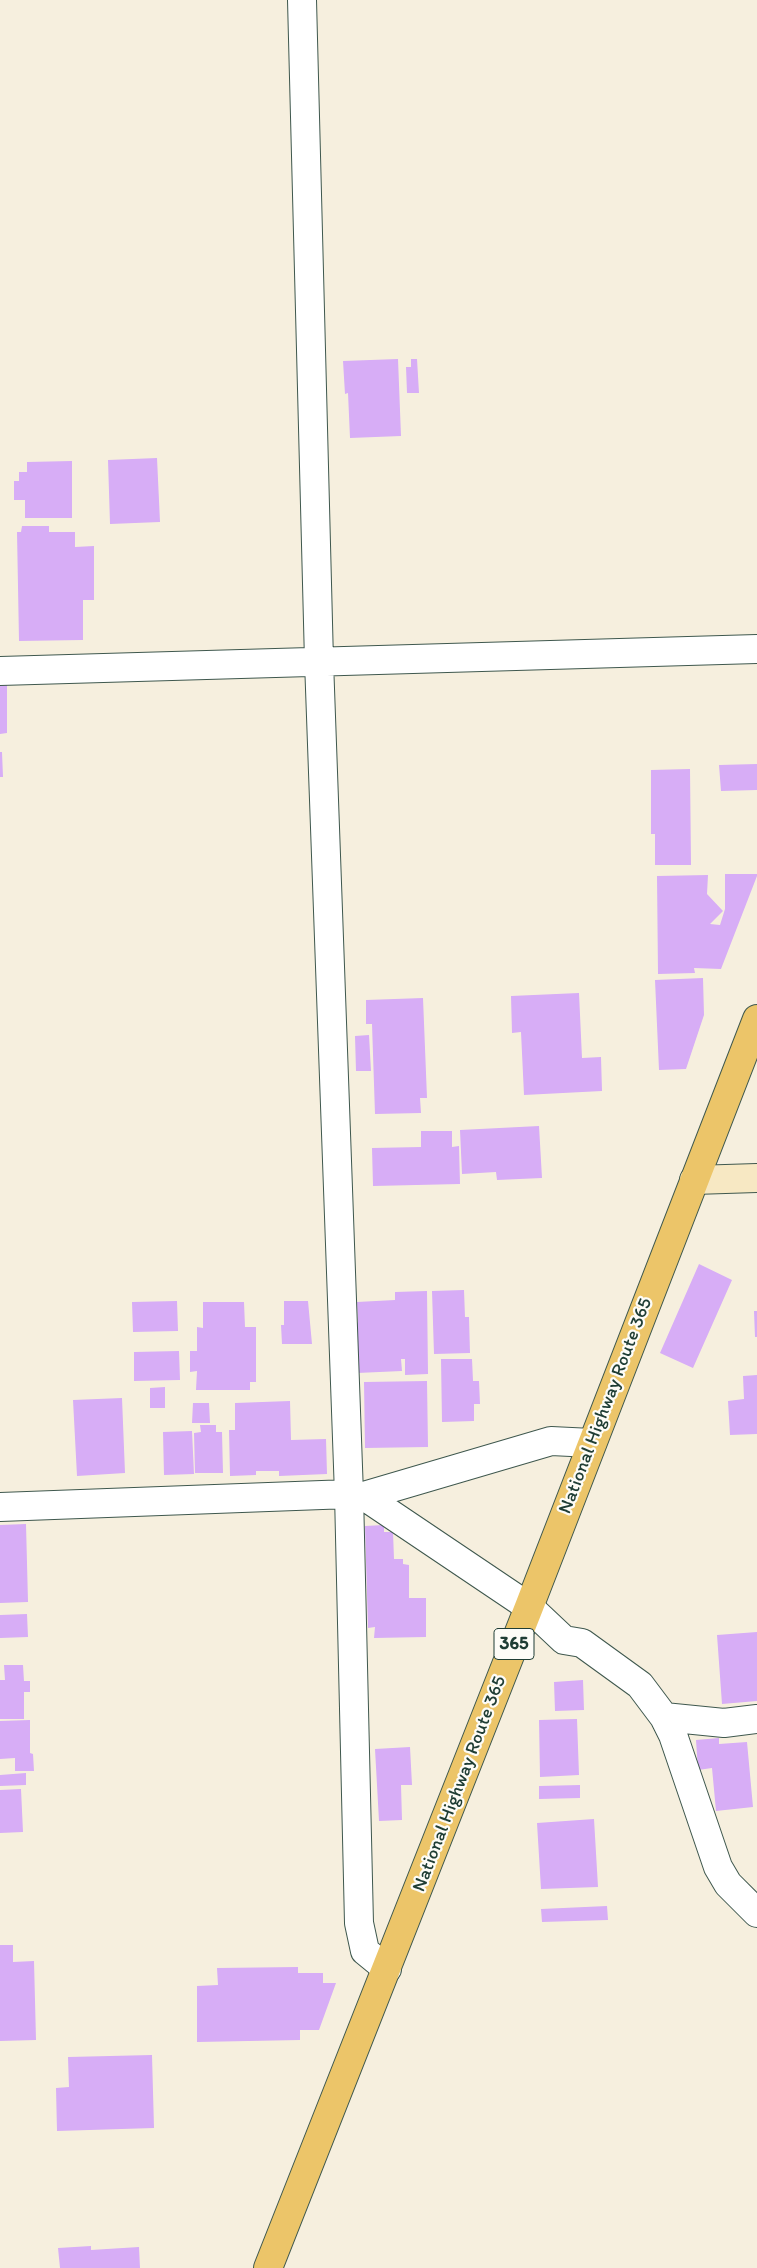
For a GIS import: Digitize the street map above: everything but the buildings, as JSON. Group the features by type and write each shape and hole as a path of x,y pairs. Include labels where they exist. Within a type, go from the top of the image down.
{"highway":[{"name":"National Highway Route 365","path":"268,2268 529,1607 757,1019"}],"street":[{"path":"302,0 320,662 357,1495 359,1924 365,1951 387,1969"},
{"path":"0,671 757,649"},
{"path":"694,1180 757,1178"},
{"path":"0,1507 357,1495 551,1442 592,1443"},
{"path":"357,1495 529,1607 564,1640 582,1643 640,1685 664,1717 673,1735 718,1867 728,1884 757,1913"},
{"path":"664,1717 724,1723 757,1719"}]}
